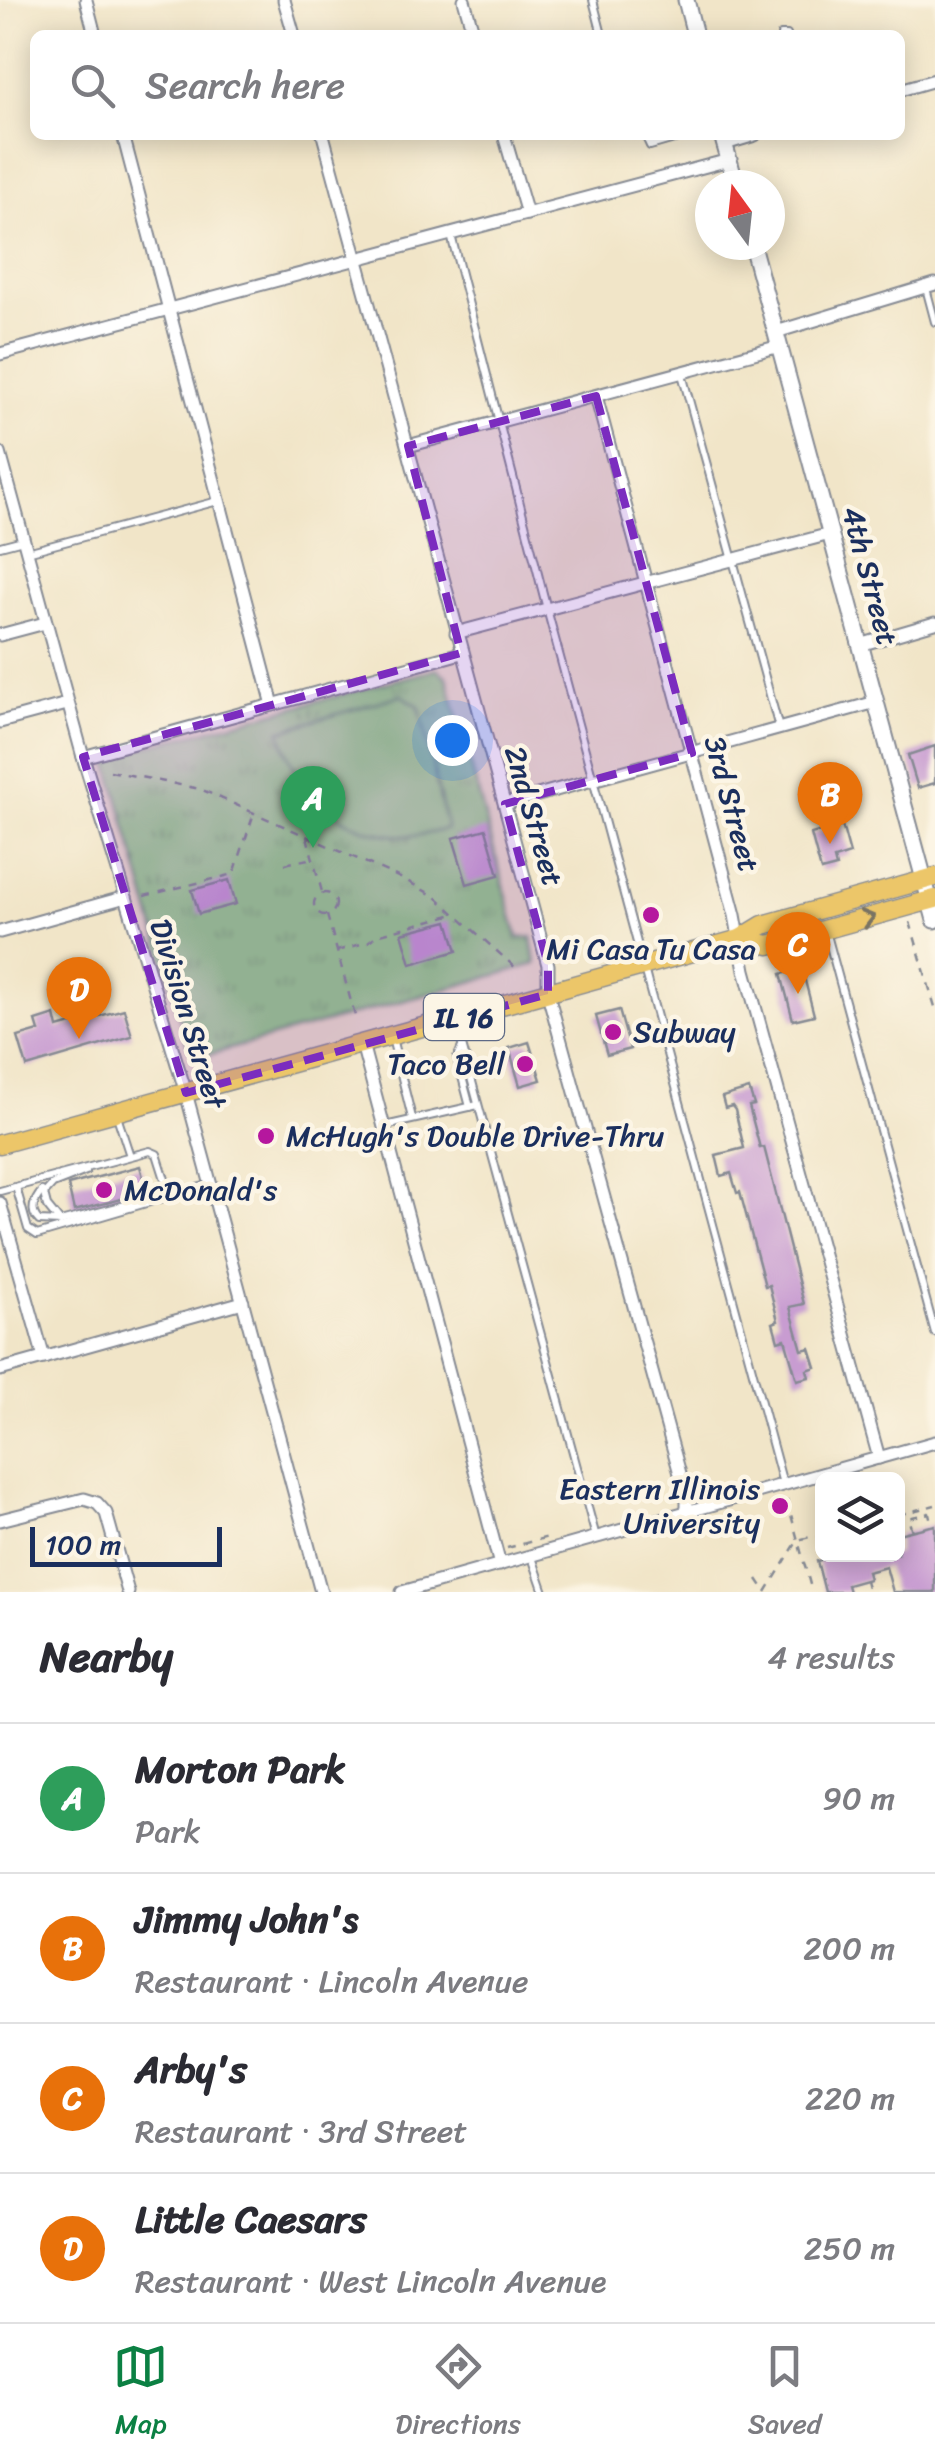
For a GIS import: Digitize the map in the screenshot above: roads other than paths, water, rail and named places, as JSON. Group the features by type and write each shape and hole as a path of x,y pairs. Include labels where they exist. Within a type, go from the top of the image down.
{"main road":[{"name":"IL 16","path":"0,1144 548,994 740,939 763,925 929,878"},
{"name":"IL 16","path":"740,939 768,945 932,900"}],"street":[{"path":"86,0 95,30"},
{"path":"284,0 293,30"},
{"path":"464,0 473,30"},
{"path":"686,0 694,30"},
{"path":"905,89 935,80"},
{"path":"124,140 273,706"},
{"name":"2nd Street","path":"323,140 548,964 548,994 687,1498 687,1512"},
{"path":"506,140 528,214"},
{"path":"0,354 528,214 725,146"},
{"name":"4th Street","path":"756,260 860,645 929,878 935,920"},
{"path":"408,446 682,372 930,285"},
{"name":"3rd Street","path":"596,396 879,1458"},
{"name":"Division Street","path":"1,459 82,757 186,1092 321,1592"},
{"path":"456,633 830,534"},
{"path":"0,635 45,623"},
{"path":"860,645 935,623"},
{"path":"82,757 461,652"},
{"path":"505,804 876,702"},
{"path":"0,722 68,704"},
{"path":"0,932 126,897"},
{"path":"362,1044 500,1564"},
{"path":"0,1203 3,1228 44,1358"},
{"path":"0,1370 243,1302"},
{"path":"402,1592 935,1442"},
{"path":"0,1520 84,1500 97,1502 106,1513 128,1592"}],"lane":[{"path":"593,0 601,30"},
{"path":"647,140 650,146 671,140"},
{"path":"450,234 783,1485"},
{"path":"930,285 935,322"},
{"path":"682,372 780,729"},
{"path":"0,546 25,546 218,501"},
{"path":"826,930 935,1333"},
{"path":"455,1020 474,1106 596,1539"},
{"path":"391,1036 412,1118"},
{"path":"384,1126 474,1106"},
{"path":"116,1112 130,1156"},
{"path":"0,1191 150,1152 156,1154 170,1195"},
{"path":"90,1167 47,1188 37,1197 34,1216 39,1221 60,1222 133,1203 149,1204"},
{"path":"16,1187 28,1228 36,1235 211,1184"},
{"path":"47,1188 44,1199 60,1222"},
{"path":"532,1556 544,1592"}],"place":[{"name":"Jimmy John's","path":"830,844"},
{"name":"Morton Park","path":"313,848"},
{"name":"Mi Casa Tu Casa","path":"651,915"},
{"name":"Arby's","path":"798,994"},
{"name":"Subway","path":"613,1032"},
{"name":"Little Caesars","path":"79,1039"},
{"name":"Taco Bell","path":"525,1064"},
{"name":"McHugh's Double Drive-Thru","path":"266,1136"},
{"name":"McDonald's","path":"104,1190"},
{"name":"Eastern Illinois University","path":"780,1506"}]}
